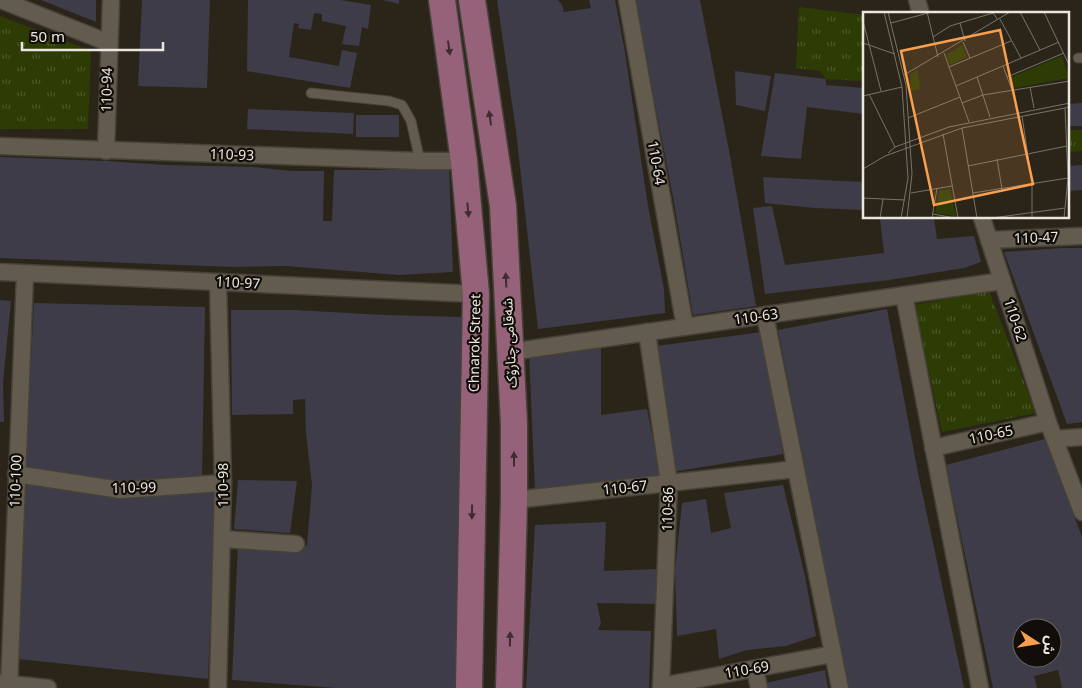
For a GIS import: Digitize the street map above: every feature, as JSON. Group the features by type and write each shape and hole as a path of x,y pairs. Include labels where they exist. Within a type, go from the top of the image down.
{"main road":[{"name":"Chnarok Street","path":"442,0 464,161 476,294 469,688"},
{"name":"شەقامی چنارۆک","path":"472,0 502,206 514,424 509,688"}],"street":[{"path":"1,0 109,43"},
{"name":"110-94","path":"106,151 111,0"},
{"name":"110-64","path":"628,0 686,327"},
{"name":"110-93","path":"0,146 106,151 464,161"},
{"name":"110-62","path":"982,219 1048,422 1082,512"},
{"name":"110-47","path":"989,240 1082,236"},
{"name":"110-97","path":"0,272 476,294"},
{"name":"110-100","path":"6,685 25,274"},
{"name":"110-63","path":"510,352 1002,281"},
{"name":"110-98","path":"218,283 223,483 218,688"},
{"path":"904,295 980,688"},
{"path":"765,315 840,688"},
{"name":"110-86","path":"647,332 669,483 661,687"},
{"name":"110-65","path":"933,448 1048,422"},
{"path":"1055,439 1082,437"},
{"name":"110-67","path":"514,500 796,469"},
{"name":"110-99","path":"16,474 121,490 223,483"},
{"path":"222,539 296,544"},
{"name":"110-69","path":"661,687 833,654"},
{"path":"755,669 759,688"},
{"path":"6,685 48,688"}],"lane":[{"path":"311,93 389,101 402,106 410,121 420,161"}],"green space":[{"path":"799,7 863,15 863,81 826,79 820,71 796,68"},
{"path":"0,16 91,51 88,129 0,129"},
{"path":"1070,130 1082,130 1082,151 1070,152"},
{"path":"989,291 1036,413 942,432 914,305"}],"building":[{"path":"41,0 96,0 96,22"},
{"path":"142,0 210,0 207,88 138,86"},
{"path":"248,0 340,0 371,5 368,29 362,27 359,46 342,44 346,26 322,21 322,14 314,13 311,30 298,28 299,24 294,23 289,57 339,66 342,50 357,53 350,88 247,71"},
{"path":"383,0 399,0 399,4"},
{"path":"497,0 558,0 564,12 591,8 589,0 615,0 625,52 648,206 664,289 665,313 538,329 516,131"},
{"path":"635,0 700,0 756,306 693,315 673,197"},
{"path":"735,71 771,76 765,111 736,105"},
{"path":"775,73 826,79 826,85 863,88 863,114 807,107 801,159 761,156"},
{"path":"1082,103 1082,126 1070,126 1070,104"},
{"path":"248,109 354,113 353,134 247,129"},
{"path":"356,115 399,115 399,137 356,137"},
{"path":"0,157 324,171 323,221 332,221 334,170 449,167 453,272 399,275 286,266 234,267 0,258"},
{"path":"1082,165 1082,190 1070,191 1070,166"},
{"path":"763,177 863,182 863,210 765,203"},
{"path":"772,206 785,265 884,253 880,219 934,219 937,239 974,236 981,262 964,268 889,280 765,294 753,208"},
{"path":"1082,248 1082,422 1067,424 1004,252"},
{"path":"0,300 11,301 3,382 4,422 0,422"},
{"path":"34,303 205,307 202,477 159,478 118,485 25,470"},
{"path":"887,309 918,473 964,688 848,688 778,330"},
{"path":"231,310 294,310 461,317 464,388 455,688 336,688 232,680 238,544 307,546 312,485 306,434 305,399 293,400 293,414 232,415"},
{"path":"762,332 783,454 672,472 649,347"},
{"path":"601,346 601,415 647,409 661,478 535,492 529,353"},
{"path":"1045,439 1082,537 1082,688 1062,688 1058,670 1034,676 1037,688 993,688 946,465"},
{"path":"25,479 170,496 215,489 208,679 18,659"},
{"path":"238,480 297,481 290,533 234,529"},
{"path":"783,485 805,576 816,636 786,646 747,650 719,659 716,629 677,636 675,570 682,503 706,499 711,533 731,528 724,493"},
{"path":"606,522 604,571 658,569 657,604 597,603 601,623 598,630 651,631 649,688 526,688 535,525"},
{"path":"825,670 828,688 767,688 766,683"}]}
